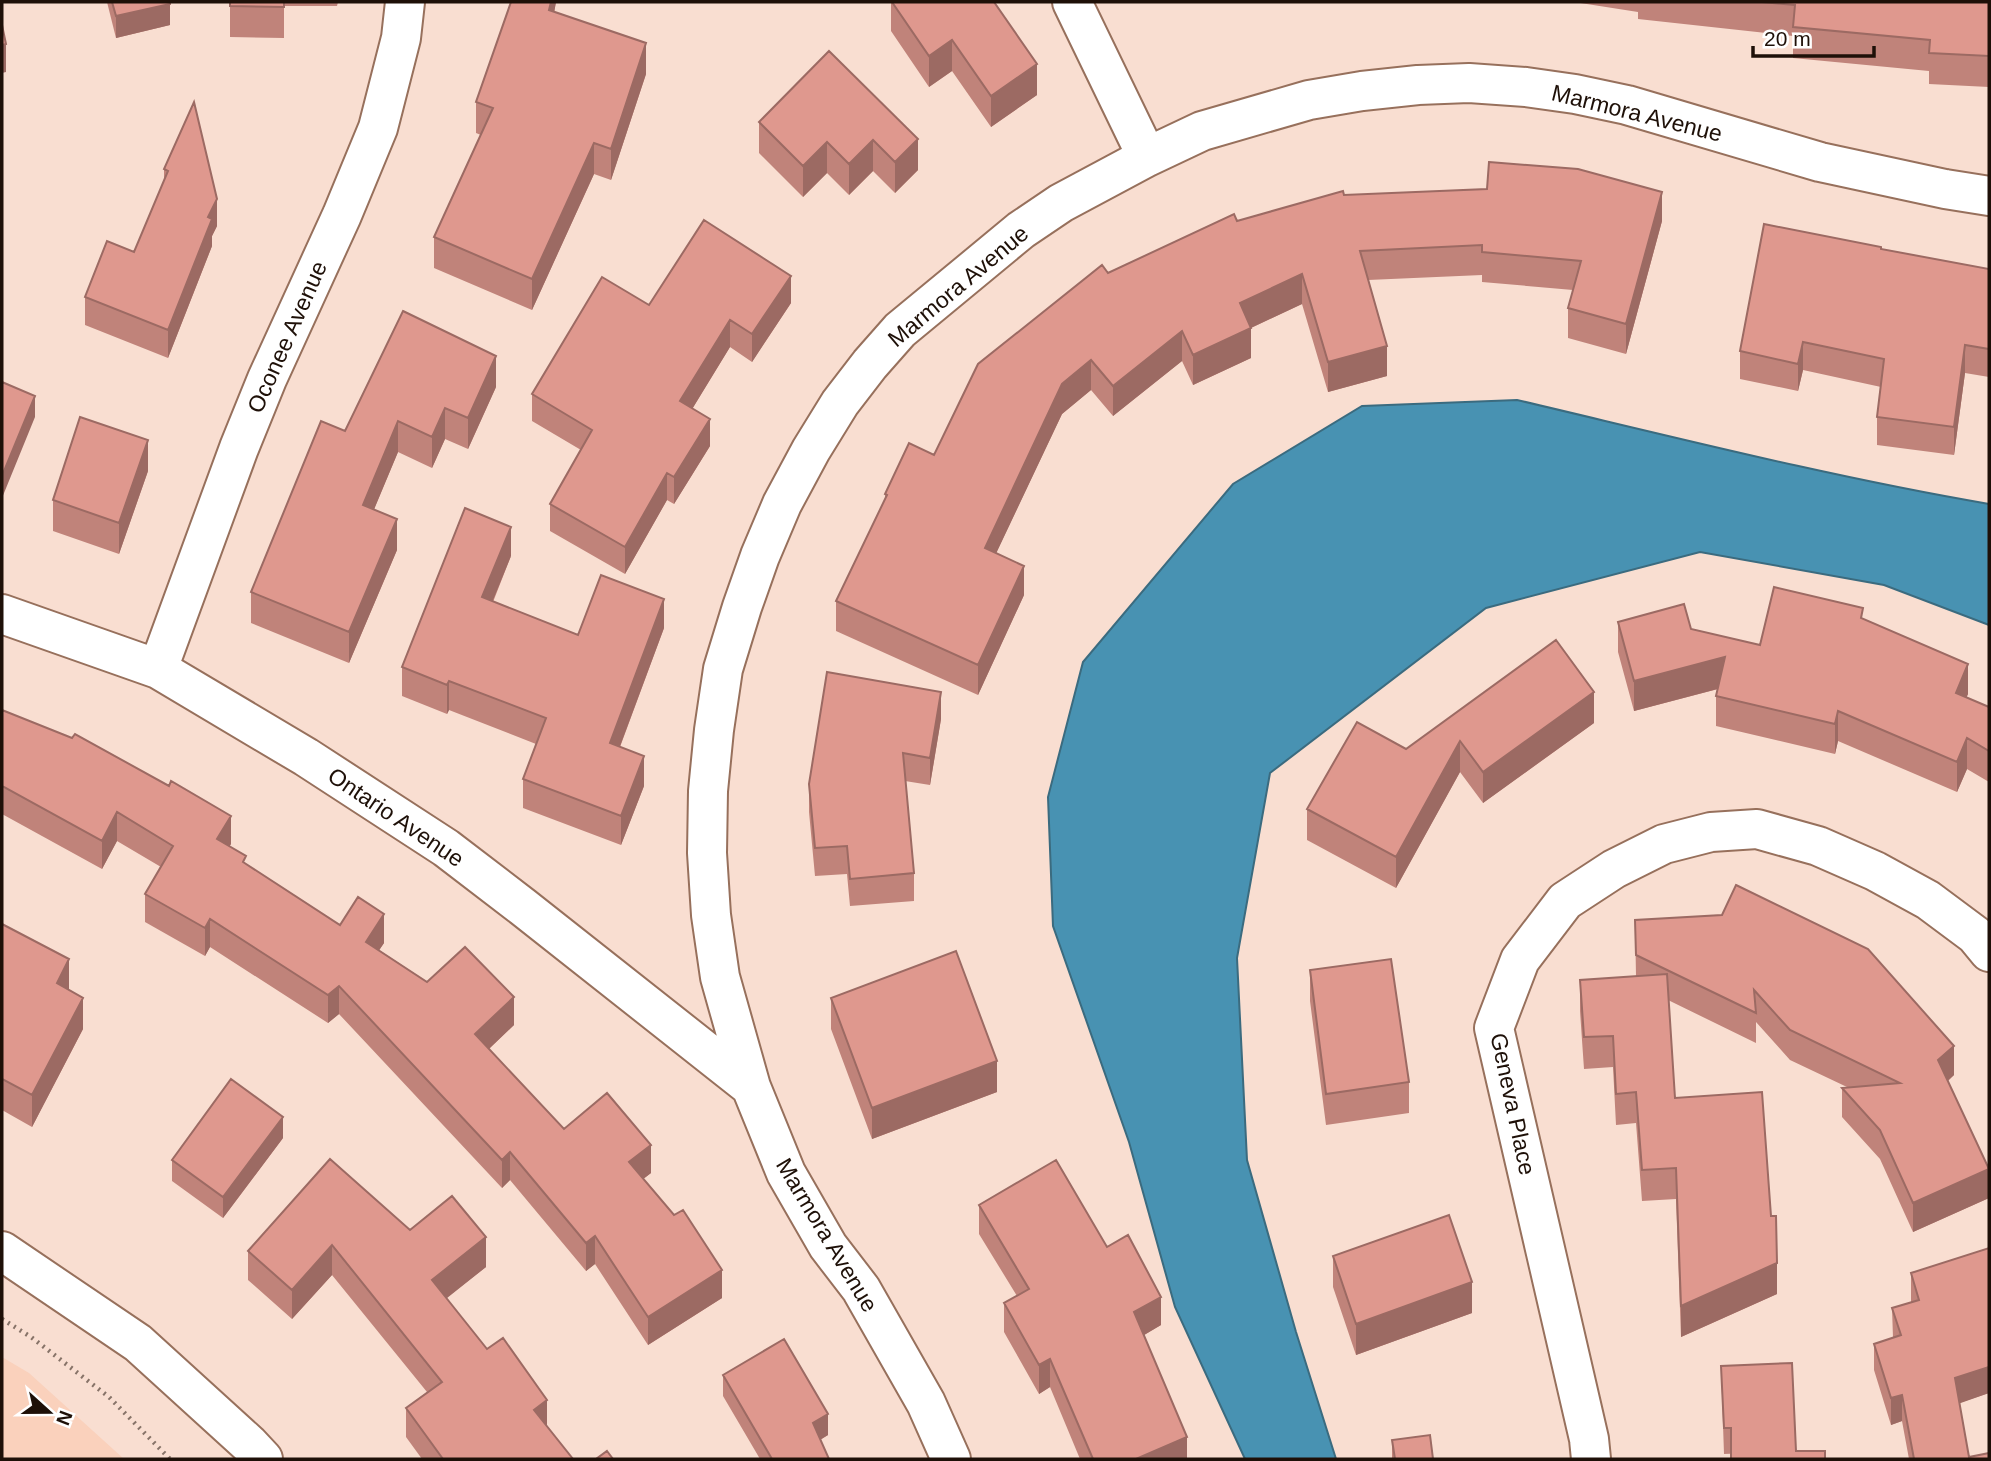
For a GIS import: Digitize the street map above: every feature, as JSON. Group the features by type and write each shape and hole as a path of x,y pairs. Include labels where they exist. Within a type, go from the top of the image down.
{"street":[{"name":"Oconee Avenue","path":"158,669 267,379 342,215 378,128 401,38 405,2"},
{"path":"1072,2 1147,157"},
{"name":"Marmora Avenue","path":"951,1459 926,1404 861,1289 828,1246 786,1173 751,1087 720,977 711,915 707,853 708,791 723,669 741,607 782,504 840,403 870,364 900,330 1021,230 1061,203 1202,131 1309,100 1418,85 1469,83 1526,87 1628,106 1820,162 1989,196"},
{"name":"Ontario Avenue","path":"2,614 158,669 306,757 446,848 751,1087"},
{"name":"Geneva Place","path":"1591,1459 1589,1439 1494,1028 1520,960 1565,901 1614,869 1664,844 1711,832 1756,829 1818,846 1875,871 1928,900 1975,935 1989,952"},
{"path":"2,1251 138,1343 263,1459"}],"path":[{"path":"2,1319 31,1337 110,1397 170,1459"}],"shaded area":[{"path":"2,1357 29,1373 124,1459 2,1459"}],"water":[{"path":"1517,400 1812,469 1989,504 1989,625 1884,585 1700,552 1486,608 1270,773 1237,958 1247,1160 1296,1332 1336,1459 1245,1459 1175,1307 1129,1142 1053,926 1048,797 1083,662 1233,484 1362,406"}],"building":[{"path":"112,2 170,2 170,4 116,16"},
{"path":"230,2 284,2 284,7 230,6"},
{"path":"511,2 551,2 549,10 646,43 611,149 594,143 532,279 434,237 493,108 476,102"},
{"path":"892,2 994,2 1037,64 991,96 952,40 929,56"},
{"path":"1762,2 1989,2 1989,56 1929,53 1930,40 1793,27 1795,5"},
{"path":"2,25 6,44 2,45"},
{"path":"829,51 918,139 895,162 873,140 849,164 827,142 803,166 759,122"},
{"path":"194,102 217,199 208,217 212,219 168,330 85,297 107,241 134,252 168,171 164,169"},
{"path":"1489,162 1578,169 1662,192 1626,324 1568,308 1581,261 1482,252 1482,245 1360,251 1387,346 1328,362 1302,274 1240,303 1251,328 1193,355 1182,331 1113,386 1091,360 1062,384 985,548 1024,566 978,665 836,601 909,443 934,455 978,364 1102,265 1108,273 1234,214 1237,221 1343,191 1344,195 1487,189"},
{"path":"704,220 791,276 752,334 730,320 680,401 710,419 674,477 667,473 625,547 550,504 592,430 532,394 602,277 649,305"},
{"path":"1764,224 1989,269 1989,349 1965,345 1954,427 1877,417 1884,359 1803,342 1798,364 1740,351"},
{"path":"403,311 496,356 468,418 445,408 432,437 398,421 363,505 397,519 349,632 251,592 321,421 345,431"},
{"path":"2,382 35,396 2,476"},
{"path":"80,417 148,440 119,523 53,500"},
{"path":"465,508 511,527 482,597 578,635 601,575 664,599 610,743 644,756 621,816 523,779 546,718 449,681 447,685 402,667"},
{"path":"1774,587 1863,608 1861,618 1968,664 1956,693 1989,707 1989,751 1967,738 1957,762 1838,711 1835,724 1716,696 1725,657 1634,681 1618,622 1684,604 1691,629 1760,645"},
{"path":"1556,640 1594,692 1483,772 1460,741 1396,857 1307,809 1357,722 1406,749"},
{"path":"827,672 941,692 930,758 903,753 914,873 850,879 847,846 815,848 809,784"},
{"path":"2,710 72,738 75,734 169,786 171,781 231,816 217,839 246,856 243,862 340,925 358,897 384,914 366,942 427,982 465,947 514,997 475,1034 564,1129 607,1093 651,1145 629,1162 674,1215 683,1210 722,1270 648,1317 595,1236 586,1243 510,1152 502,1160 339,986 328,995 210,919 205,928 145,894 173,846 117,812 102,841 2,786"},
{"path":"1736,885 1868,949 1954,1046 1938,1060 1989,1169 1913,1203 1880,1130 1842,1088 1900,1083 1790,1030 1754,990 1756,1013 1636,955 1635,920 1722,915"},
{"path":"2,924 69,959 57,983 83,998 32,1095 2,1079"},
{"path":"956,951 997,1061 872,1108 831,998"},
{"path":"1391,959 1409,1082 1326,1094 1310,970"},
{"path":"1667,974 1675,1098 1762,1092 1771,1216 1776,1216 1777,1263 1681,1306 1676,1168 1642,1170 1636,1092 1616,1094 1613,1036 1584,1037 1580,980"},
{"path":"231,1079 283,1117 223,1197 172,1160"},
{"path":"330,1159 410,1230 452,1196 486,1237 432,1280 487,1349 503,1338 547,1400 534,1410 573,1459 443,1459 406,1408 442,1382 332,1245 292,1290 248,1251"},
{"path":"1056,1160 1107,1247 1128,1235 1161,1297 1134,1312 1187,1437 1136,1459 1093,1459 1050,1359 1039,1365 1004,1303 1029,1289 979,1205"},
{"path":"1449,1215 1472,1282 1356,1324 1333,1256"},
{"path":"1989,1248 1989,1367 1955,1378 1969,1457 1989,1453 1989,1459 1914,1459 1902,1395 1891,1398 1874,1344 1901,1335 1892,1308 1919,1300 1911,1273"},
{"path":"784,1339 828,1414 813,1423 829,1459 772,1459 723,1375"},
{"path":"1792,1363 1796,1451 1825,1451 1825,1459 1731,1459 1731,1428 1724,1428 1721,1366"},
{"path":"1430,1435 1433,1459 1395,1459 1392,1440"},
{"path":"607,1451 613,1459 596,1459"}]}
